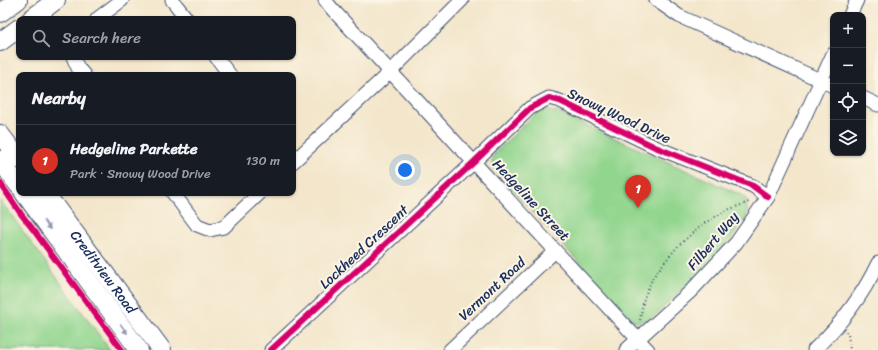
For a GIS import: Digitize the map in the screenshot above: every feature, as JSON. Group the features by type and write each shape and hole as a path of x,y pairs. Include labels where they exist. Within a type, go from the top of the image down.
{"main road":[{"path":"0,13 18,0"},
{"path":"35,16 56,0"},
{"path":"0,42 16,30"},
{"path":"0,134 16,155"},
{"path":"0,160 16,182"},
{"name":"Creditview Road","path":"26,196 139,350"},
{"name":"Creditview Road","path":"47,196 162,350"}],"street":[{"path":"101,16 122,0"},
{"path":"172,0 185,16"},
{"name":"Hedgeline Street","path":"325,0 555,251 648,350"},
{"path":"296,158 390,71 462,0"},
{"path":"656,0 679,16 827,83"},
{"path":"851,12 856,0"},
{"path":"74,60 81,72"},
{"path":"218,60 228,72"},
{"name":"Filbert Way","path":"638,339 691,292 736,243 768,197 827,83 830,68"},
{"name":"Snowy Wood Drive","path":"474,162 530,108 549,98 560,101 655,147 753,186 768,197"},
{"path":"866,99 878,105"},
{"name":"Lockheed Crescent","path":"271,350 474,162"},
{"path":"175,196 197,225 210,230 224,227 257,196"},
{"name":"Vermont Road","path":"450,350 555,251"},
{"path":"814,350 828,337 857,300 876,271"},
{"path":"626,350 638,339"}],"path":[{"path":"638,339 644,298 653,277 678,246 703,224 727,210 768,197"},
{"path":"837,325 848,334 850,350"}],"green space":[{"path":"546,110 559,113 741,195 747,200 747,217 718,256 650,320 634,322 493,169 492,162 494,154 534,115"},
{"path":"0,200 110,350 0,350"}],"cycle path":[{"path":"271,350 474,162 530,108 549,98 560,101 655,147 753,186 768,197"},
{"path":"0,183 21,214 122,350"}],"place":[{"name":"Hedgeline Parkette","path":"638,208"}]}
